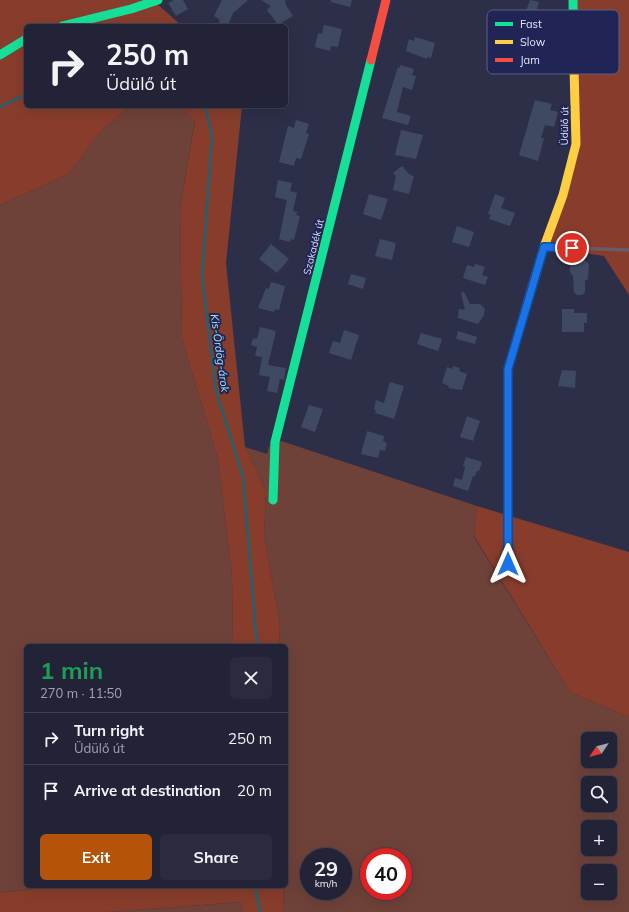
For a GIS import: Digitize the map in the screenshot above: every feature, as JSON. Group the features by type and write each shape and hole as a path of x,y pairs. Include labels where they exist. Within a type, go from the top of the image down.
{"street":[{"path":"70,24 131,9 158,0"},
{"name":"Szakadék út","path":"272,500 275,442 386,0"},
{"name":"Üdülő út","path":"573,0 573,10"},
{"path":"0,55 24,41"},
{"name":"Üdülő út","path":"508,564 508,369 544,247 563,195 576,144 575,74"}],"lane":[{"path":"544,247 629,250"}],"shaded area":[{"path":"0,0 158,0 155,2 180,24 24,24 24,108 128,108 101,131 69,174 0,205"},
{"path":"573,0 629,0 629,295 604,256 544,247 576,144 575,74 619,74 619,10 573,10"},
{"path":"128,108 183,108 195,120 180,209 182,339 218,459 232,576 233,644 24,644 24,888 40,888 0,893 0,205 69,174 101,131"},
{"path":"183,108 242,108 226,263 245,447 266,491 264,535 280,624 279,644 233,644 232,576 218,459 182,339 180,209 195,121"},
{"path":"272,438 477,506 474,537 570,692 629,717 629,912 284,912 283,888 288,888 288,644 279,644 280,624 264,535 266,491 245,447 267,454"},
{"path":"477,506 629,552 629,717 570,692 474,536"},
{"path":"40,888 283,888 284,912 242,912 241,902 108,912 0,912 0,893"},
{"path":"241,902 242,912 108,912"}],"building":[{"path":"174,0 183,0 188,9 176,16 168,3"},
{"path":"222,0 248,0 233,13 229,24 218,24 220,20 214,16"},
{"path":"261,0 285,0 286,5 293,16 277,24 267,10 271,6"},
{"path":"331,0 352,0 350,7 331,2"},
{"path":"530,0 539,2 537,9 540,10 526,10"},
{"path":"324,25 342,29 338,47 331,46 330,51 315,47 318,33 322,34"},
{"path":"415,37 435,43 431,58 427,57 427,59 406,51 409,39 414,41"},
{"path":"400,65 414,69 412,75 416,76 412,90 403,87 397,112 411,116 408,125 382,118 398,67 400,68"},
{"path":"535,100 552,104 550,110 558,112 554,127 545,125 541,138 544,138 538,161 519,155"},
{"path":"296,120 309,124 306,133 309,134 301,159 296,158 294,166 279,162 288,126 294,128"},
{"path":"401,130 423,135 416,159 395,155"},
{"path":"402,166 410,175 414,176 409,194 393,190 396,176 393,173"},
{"path":"278,180 292,183 290,191 297,193 293,211 297,212 296,215 300,216 294,240 291,239 290,242 279,239 287,200 275,197"},
{"path":"369,194 388,199 381,220 363,214"},
{"path":"495,194 505,198 501,208 515,213 510,226 489,219 491,215 488,214"},
{"path":"457,226 474,232 469,247 452,242"},
{"path":"380,239 396,243 392,260 375,256"},
{"path":"271,244 289,259 277,273 259,259"},
{"path":"573,259 583,259 589,264 588,279 585,281 585,292 582,295 577,295 574,292 573,276 570,272 570,262"},
{"path":"475,264 485,267 482,275 488,277 485,285 463,278 467,265 474,267"},
{"path":"351,274 366,278 363,289 348,284"},
{"path":"271,282 285,286 279,310 275,309 274,312 258,308 266,288 269,289"},
{"path":"464,292 470,304 480,304 485,309 484,315 478,324 458,318 459,309 465,310 461,293"},
{"path":"562,309 574,309 574,313 587,313 587,323 584,323 584,332 562,332"},
{"path":"260,327 276,331 268,365 286,368 284,380 280,379 277,393 267,391 270,377 259,375 262,357 255,356 257,347 251,345 253,338 257,339"},
{"path":"344,330 359,335 351,360 329,353 333,341 340,343"},
{"path":"458,331 477,337 475,344 456,339"},
{"path":"421,333 442,339 438,351 417,344"},
{"path":"453,366 460,368 459,371 467,374 462,390 448,388 449,386 442,383 447,367 452,369"},
{"path":"562,370 576,371 575,388 558,386"},
{"path":"390,382 404,386 394,419 375,413 376,410 374,410 376,400 384,403"},
{"path":"309,405 323,409 315,432 301,427"},
{"path":"467,416 480,421 473,441 460,437"},
{"path":"367,431 384,436 383,441 387,443 385,451 380,450 378,458 361,454"},
{"path":"466,457 482,462 479,471 477,471 475,476 473,476 468,491 453,486 455,478 462,480 465,467 463,466"}],"waterway":[{"name":"Kis-Ördög-árok","path":"0,107 24,95"},
{"name":"Kis-Ördög-árok","path":"205,108 212,136 202,276 216,391 243,477 257,644"},
{"name":"Kis-Ördög-árok","path":"255,888 260,912"}],"traffic: fast":[{"path":"70,24 131,9 158,0"},
{"path":"573,0 573,10"},
{"path":"0,55 24,40"},
{"path":"273,500 275,442 371,60"},
{"path":"508,564 508,369 530,294"}],"traffic: slow":[{"path":"530,294 544,247 563,195 576,144 574,74"}],"traffic: jam":[{"path":"371,60 386,0"}],"route":[{"path":"508,564 508,369 544,247 572,248"}]}
